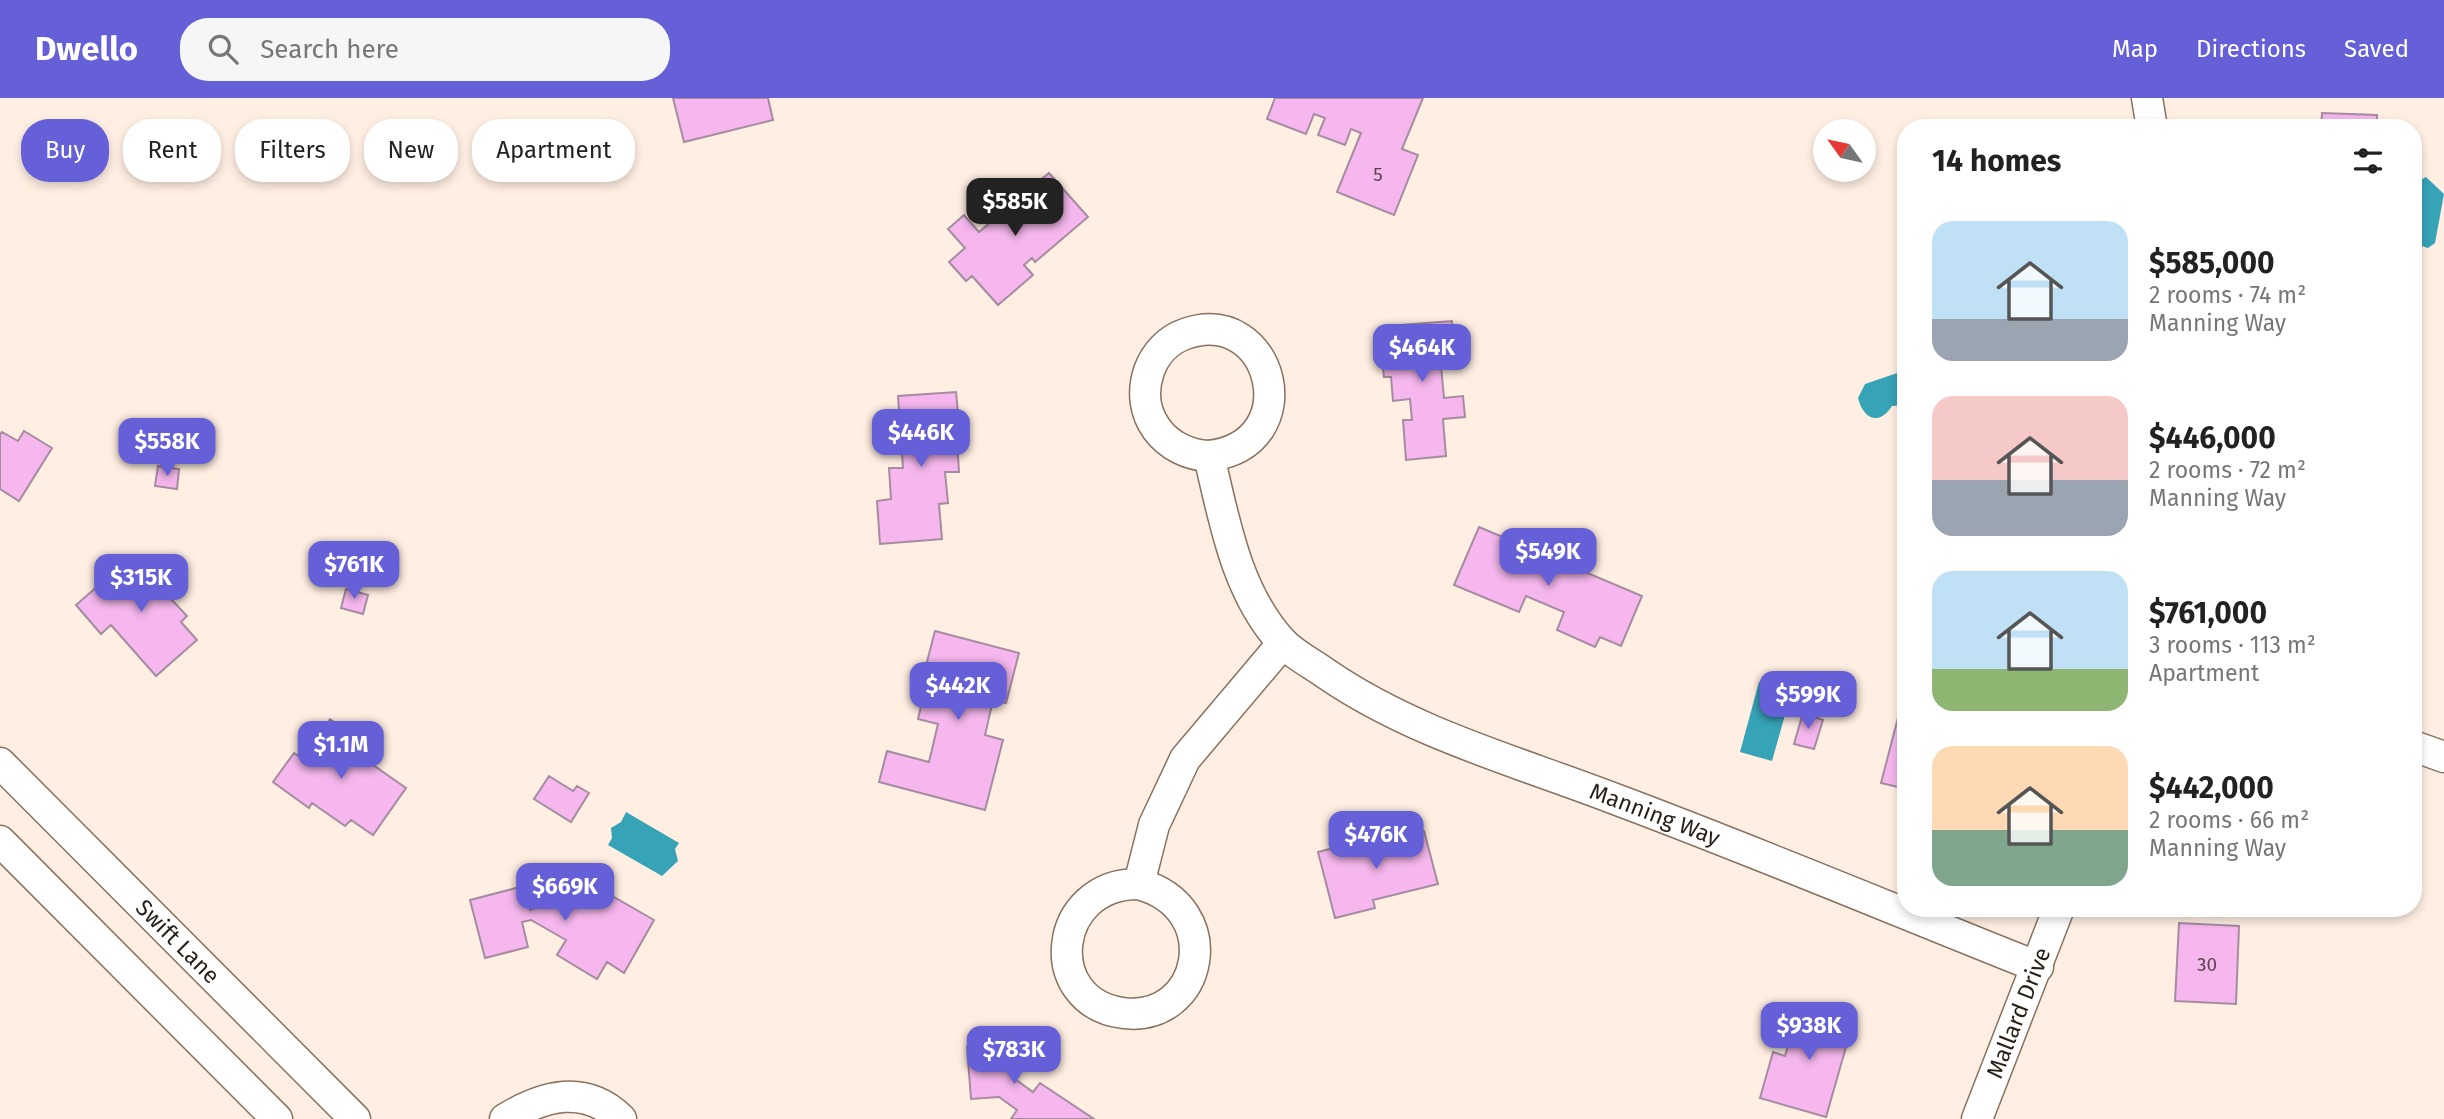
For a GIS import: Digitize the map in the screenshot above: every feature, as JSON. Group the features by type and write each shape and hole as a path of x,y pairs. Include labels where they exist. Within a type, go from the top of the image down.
{"street":[{"path":"2147,98 2150,119"},
{"path":"1204,330 1229,334 1250,346 1265,366 1271,390 1267,415 1254,436 1234,451 1209,456 1187,453 1167,441 1153,424 1145,402 1147,379 1156,357 1182,335 1204,330"},
{"name":"Manning Way","path":"1209,456 1225,523 1243,577 1258,608 1283,643 1343,685 1412,723 1617,799 1897,911"},
{"path":"1139,884 1154,825 1185,759 1283,643"},
{"path":"2422,749 2444,757"},
{"name":"Swift Lane","path":"0,763 355,1119"},
{"path":"0,841 277,1119"},
{"path":"1139,884 1170,897 1185,913 1193,933 1195,955 1189,976 1177,994 1148,1011 1125,1013 1101,1006 1080,990 1069,967 1067,942 1074,918 1091,898 1114,887 1139,884"},
{"name":"Manning Way","path":"1913,917 2038,967"},
{"name":"Mallard Drive","path":"1977,1119 2056,917"},
{"path":"505,1119 537,1102 565,1095 600,1102 621,1119"}],"water":[{"path":"2426,177 2444,194 2435,243 2428,248 2422,246 2422,179"},
{"path":"1897,373 1897,406 1892,406 1878,418 1868,416 1858,398 1865,384"},
{"path":"1759,682 1792,690 1772,761 1740,752"},
{"path":"626,812 679,843 675,849 678,861 662,876 608,845 612,838 611,828 621,822"}],"building":[{"path":"673,98 768,98 773,120 684,142"},
{"path":"1275,98 1423,98 1402,149 1418,155 1394,215 1337,192 1361,133 1351,129 1345,145 1318,135 1325,118 1314,114 1306,134 1267,119"},
{"path":"2322,113 2377,115 2377,119 2322,119"},
{"path":"1049,173 1088,217 1035,262 1032,258 1024,265 1033,275 998,305 972,276 966,281 949,262 965,248 948,229 964,215 979,232 999,215 994,210 1011,196 1016,201"},
{"path":"1452,321 1455,354 1440,355 1444,398 1463,396 1465,417 1443,419 1446,456 1406,460 1403,420 1412,420 1410,399 1393,401 1391,377 1384,377 1381,350 1390,349 1388,326"},
{"path":"956,392 959,423 950,424 951,443 957,442 959,472 945,472 948,503 939,504 942,539 880,544 877,501 891,499 889,468 903,468 898,396"},
{"path":"24,431 52,448 19,501 0,489 0,434 2,432 18,441"},
{"path":"158,466 179,469 177,489 155,486"},
{"path":"1479,527 1642,596 1621,646 1600,637 1595,647 1557,630 1564,612 1526,596 1519,612 1454,585"},
{"path":"132,556 156,583 169,571 183,580 185,587 172,600 187,616 181,622 197,640 156,676 111,625 101,634 76,605"},
{"path":"346,589 368,595 363,614 341,608"},
{"path":"935,631 1019,653 1006,703 993,700 985,735 1003,740 985,810 879,782 887,751 929,762 938,724 918,719 928,678 923,677"},
{"path":"1803,713 1823,720 1814,749 1794,744"},
{"path":"330,719 361,740 353,751 406,788 373,835 351,820 345,826 312,803 309,808 273,782 294,753 302,758"},
{"path":"1897,721 1897,787 1881,783"},
{"path":"549,776 573,791 577,786 589,793 571,822 534,799"},
{"path":"1424,831 1438,884 1373,900 1375,908 1335,918 1318,852 1372,838 1373,844"},
{"path":"563,868 569,872 575,868 586,868 592,873 595,886 654,920 624,973 607,962 597,979 557,955 566,940 531,920 522,922 528,947 485,958 470,900 524,886 530,910 539,907"},
{"path":"2179,923 2239,926 2236,1004 2175,1001"},
{"path":"1800,1003 1854,1019 1826,1117 1760,1098 1773,1052 1785,1056"},
{"path":"1013,1044 1015,1079 1033,1092 1040,1083 1094,1119 1011,1119 1017,1110 999,1097 971,1099 967,1047"}]}
